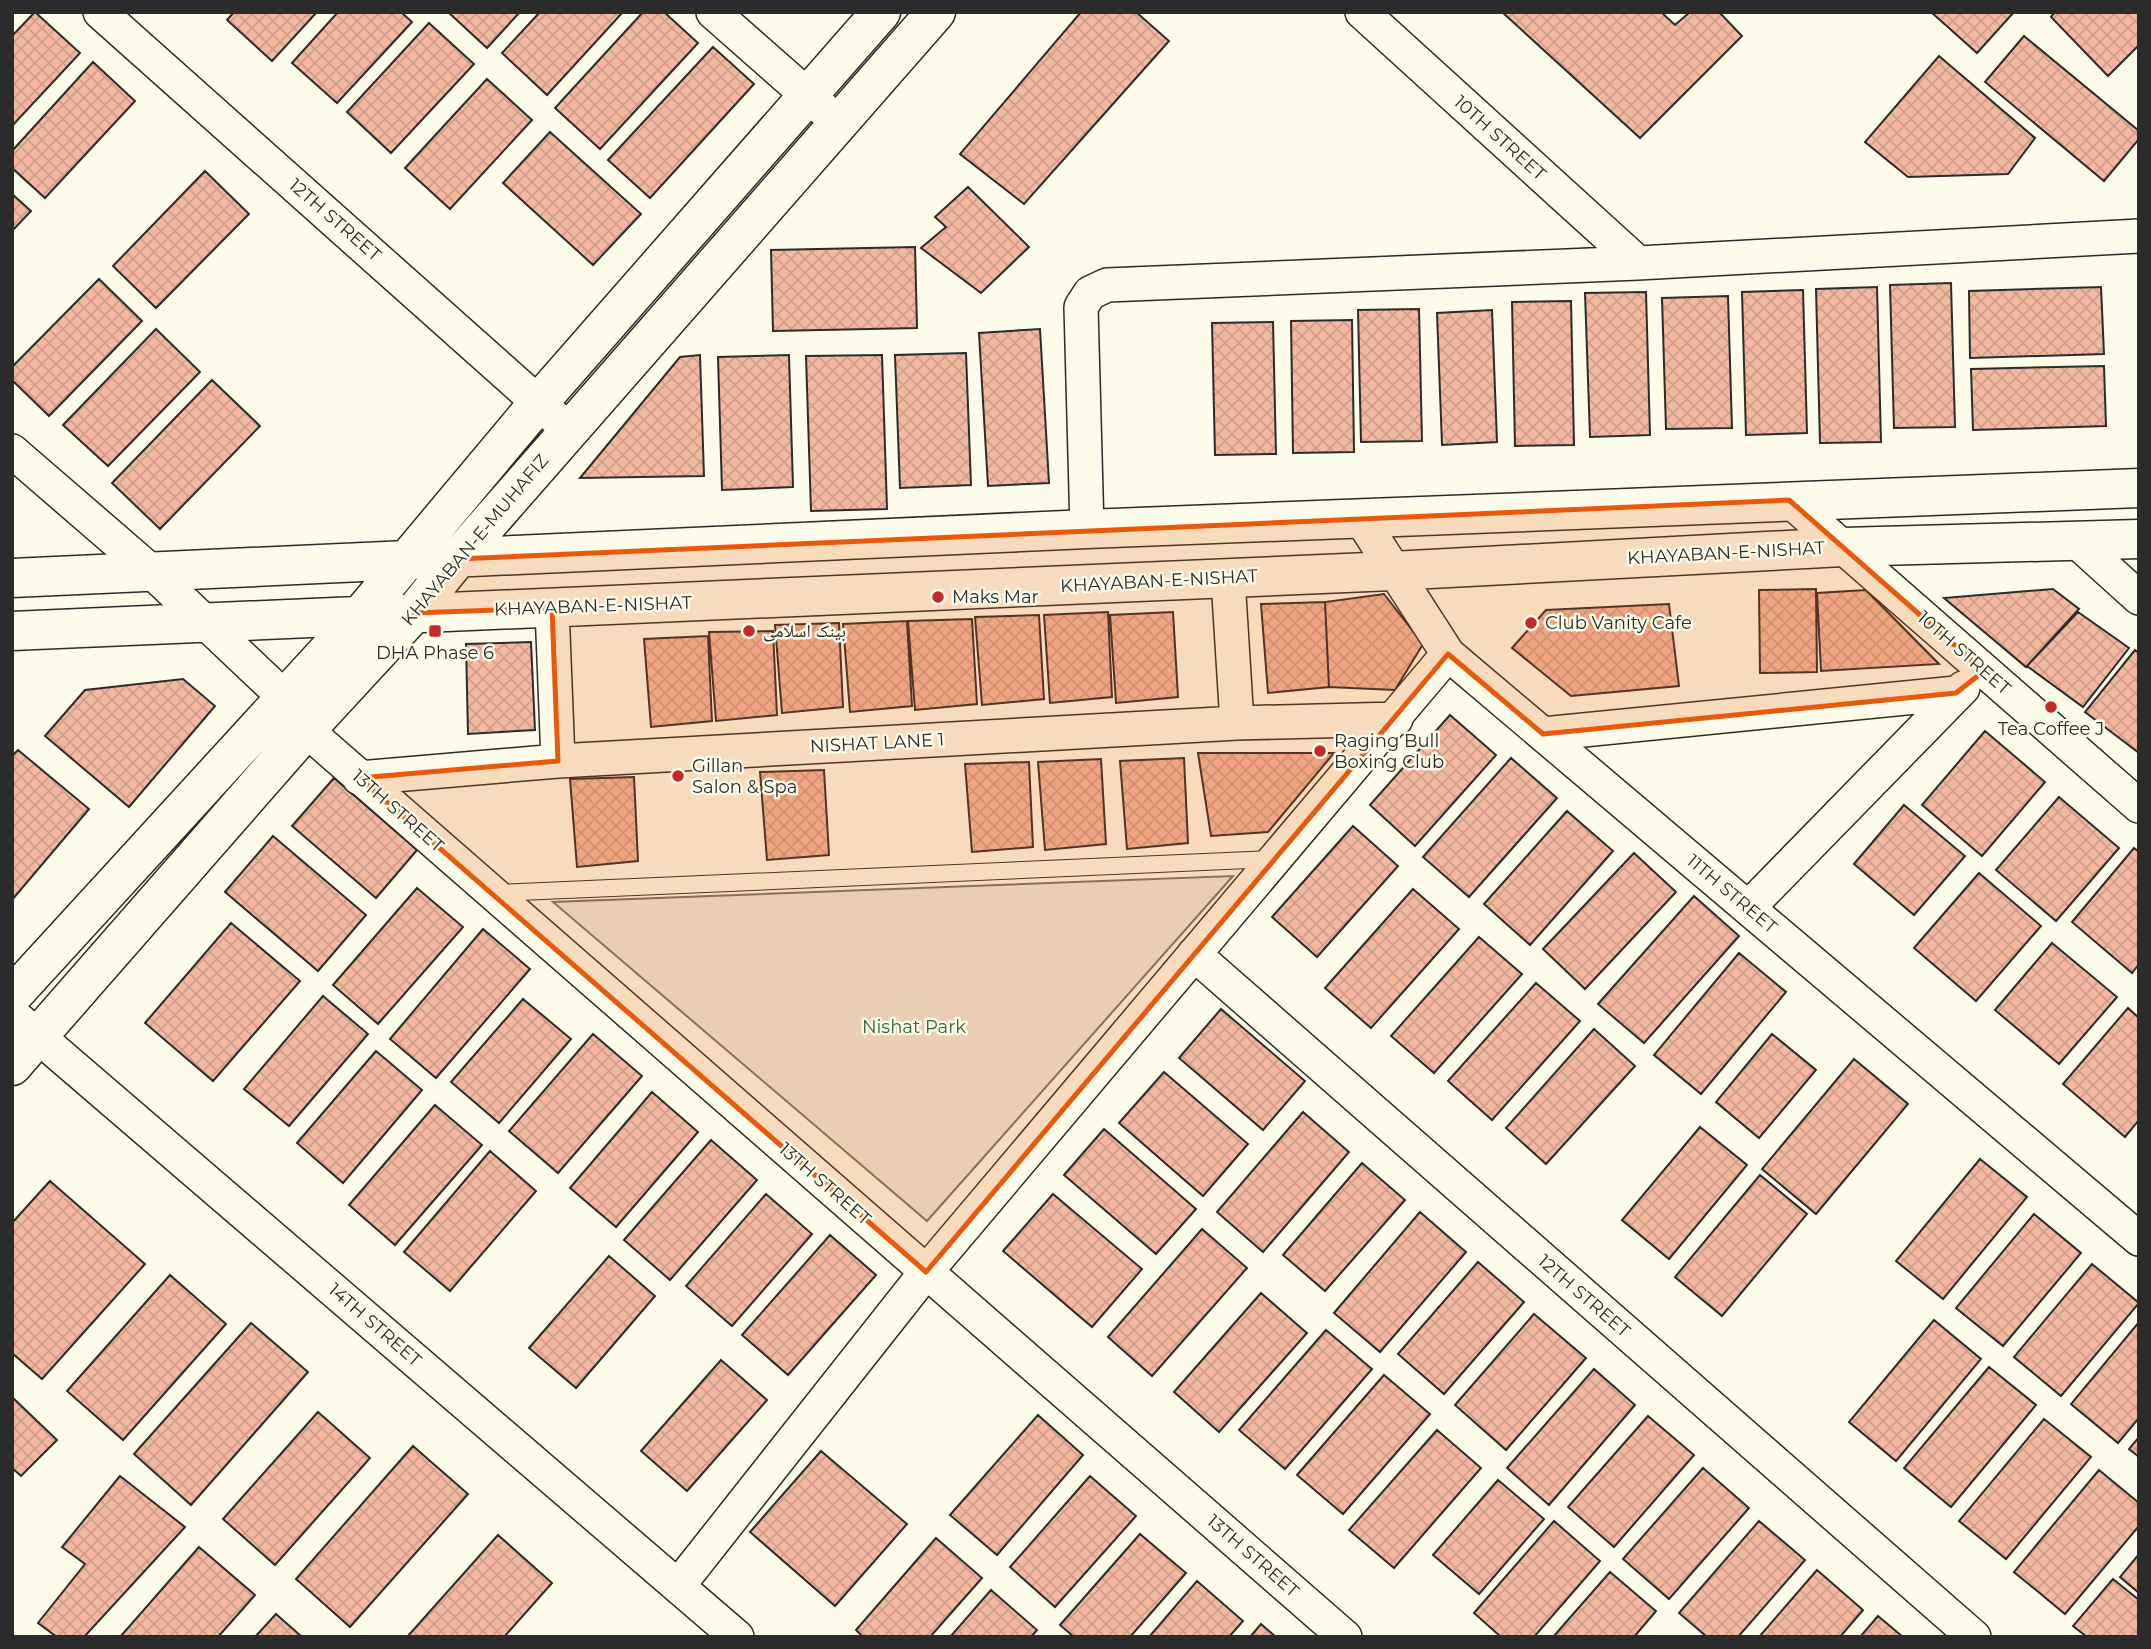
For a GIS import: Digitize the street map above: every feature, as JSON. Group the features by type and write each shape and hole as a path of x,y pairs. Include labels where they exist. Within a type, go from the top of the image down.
{"street":[{"name":"12TH STREET","path":"100,12 540,401 569,430"},
{"path":"713,12 839,123"},
{"path":"12,996 359,616 402,561 540,401 806,94 881,12"},
{"name":"KHAYABAN-E-MUHAFIZ","path":"12,1066 25,1025 414,614 457,559 936,12"},
{"name":"10TH STREET","path":"1362,12 1638,263"},
{"path":"1087,529 1081,307 1090,293 1107,285 1638,263 2139,236"},
{"path":"12,450 152,572 285,698"},
{"path":"12,578 1087,529 2139,488"},
{"name":"10TH STREET","path":"1789,500 2139,806"},
{"name":"11TH STREET","path":"1361,519 1392,571 1448,654 2139,1239"},
{"name":"KHAYABAN-E-NISHAT","path":"12,631 1228,579 1843,547 2139,539"},
{"path":"2077,542 2139,598"},
{"path":"1228,579 1237,723"},
{"path":"552,608 558,761"},
{"path":"678,1586 926,1272 1396,719 1448,654"},
{"path":"1748,908 1956,693 1984,671"},
{"path":"1543,734 1956,693"},
{"name":"NISHAT LANE 1","path":"359,778 558,761 1237,723 1396,719"},
{"name":"13TH STREET","path":"306,730 1345,1637"},
{"name":"12TH STREET","path":"1194,954 1974,1637"},
{"name":"14TH STREET","path":"25,1025 737,1637"}],"lane":[{"path":"492,894 1276,859"}],"highlighted area":[{"path":"1789,500 1984,671 1956,693 1543,734 1448,654 926,1272 359,778 558,761 552,608 414,613 457,559"}],"green space":[{"name":"Nishat Park","path":"1233,876 927,1221 553,902"}],"building":[{"path":"35,12 80,53 12,126 12,36"},
{"path":"234,12 317,12 272,61 227,20"},
{"path":"338,12 401,12 412,22 337,103 292,63"},
{"path":"448,12 520,12 487,48"},
{"path":"540,12 623,12 547,95 502,53"},
{"path":"643,12 664,12 698,43 600,149 555,108"},
{"path":"1081,12 1136,12 1169,41 1024,204 960,154"},
{"path":"1502,12 1661,12 1675,25 1690,12 1719,12 1742,36 1640,138"},
{"path":"1931,12 2014,12 1977,53"},
{"path":"2055,12 2139,12 2139,45 2108,76 2051,17"},
{"path":"429,23 474,64 391,153 347,112"},
{"path":"2024,36 2139,131 2139,139 2104,181 1985,82"},
{"path":"713,47 754,84 650,198 608,160"},
{"path":"1939,56 2035,138 2008,174 1908,177 1865,142"},
{"path":"93,62 135,101 45,198 12,168 12,151"},
{"path":"487,79 532,120 450,209 405,168"},
{"path":"550,132 641,214 593,265 503,183"},
{"path":"205,171 249,214 156,308 113,266"},
{"path":"968,187 1029,247 981,293 921,248 946,227 935,217"},
{"path":"12,194 31,211 12,231"},
{"path":"915,247 917,328 773,331 771,250"},
{"path":"99,279 142,321 49,416 12,380 12,367"},
{"path":"1951,283 1955,427 1894,428 1890,285"},
{"path":"1877,287 1881,442 1820,443 1816,289"},
{"path":"2101,287 2104,354 1970,358 1969,291"},
{"path":"1803,290 1807,433 1746,435 1742,292"},
{"path":"1646,292 1650,435 1590,437 1585,293"},
{"path":"1728,296 1732,428 1666,429 1662,298"},
{"path":"1571,301 1574,445 1515,446 1512,302"},
{"path":"1419,309 1422,441 1361,442 1358,310"},
{"path":"1492,310 1497,442 1442,445 1437,313"},
{"path":"1352,320 1354,452 1293,453 1291,321"},
{"path":"1273,322 1276,454 1215,455 1212,323"},
{"path":"156,329 200,372 108,466 63,425"},
{"path":"1040,329 1049,483 988,486 979,333"},
{"path":"966,353 971,485 900,488 895,355"},
{"path":"700,355 704,476 580,478 680,357"},
{"path":"789,355 793,487 722,490 718,357"},
{"path":"882,355 887,509 811,511 806,356"},
{"path":"2104,366 2106,426 1973,430 1971,369"},
{"path":"212,380 260,426 160,529 112,483"},
{"path":"1816,589 1817,672 1760,673 1759,590"},
{"path":"2053,589 2079,609 2026,667 1944,598"},
{"path":"1866,590 1939,664 1821,671 1817,593"},
{"path":"1384,594 1423,644 1395,690 1329,687 1325,602"},
{"path":"1325,602 1329,687 1268,693 1261,604"},
{"path":"1669,604 1679,686 1571,696 1512,648 1546,610"},
{"path":"1108,612 1112,697 1050,703 1044,615"},
{"path":"1173,612 1178,697 1116,703 1110,615"},
{"path":"2078,612 2129,648 2083,707 2027,666"},
{"path":"1039,615 1044,699 982,705 975,617"},
{"path":"972,619 977,704 915,710 908,621"},
{"path":"907,621 912,706 850,712 843,624"},
{"path":"839,623 843,707 782,713 775,625"},
{"path":"773,631 777,715 716,721 709,632"},
{"path":"708,636 712,721 651,727 644,639"},
{"path":"531,642 535,730 468,734 466,644"},
{"path":"2135,650 2139,653 2139,753 2085,712"},
{"path":"183,679 215,706 129,807 45,736 85,690"},
{"path":"1450,715 1496,755 1415,846 1370,805"},
{"path":"1985,731 2045,782 1982,856 1922,805"},
{"path":"18,750 89,809 12,900 12,756"},
{"path":"1198,753 1334,753 1268,832 1211,836"},
{"path":"1184,758 1188,843 1127,849 1120,761"},
{"path":"1511,758 1557,798 1469,897 1423,857"},
{"path":"1101,759 1106,844 1045,850 1038,762"},
{"path":"1029,762 1033,847 972,852 965,764"},
{"path":"824,770 829,855 767,860 760,772"},
{"path":"634,777 638,861 577,867 570,779"},
{"path":"334,778 417,850 376,898 292,826"},
{"path":"2059,797 2119,848 2056,921 1996,870"},
{"path":"1904,805 1965,856 1914,915 1854,864"},
{"path":"1567,811 1613,851 1530,945 1484,904"},
{"path":"1353,826 1398,866 1317,957 1272,917"},
{"path":"273,836 366,915 318,971 225,892"},
{"path":"2134,848 2139,852 2139,964 2132,973 2072,922"},
{"path":"1634,853 1676,892 1585,989 1543,949"},
{"path":"1979,873 2041,926 1976,1001 1914,948"},
{"path":"417,888 463,927 378,1024 333,985"},
{"path":"1413,889 1459,929 1371,1028 1325,988"},
{"path":"1694,896 1739,936 1644,1043 1598,1004"},
{"path":"231,923 300,981 213,1081 145,1023"},
{"path":"483,929 530,969 436,1078 390,1039"},
{"path":"1479,937 1522,974 1434,1073 1391,1036"},
{"path":"2052,943 2117,997 2059,1064 1995,1010"},
{"path":"1739,953 1786,992 1701,1094 1654,1055"},
{"path":"1536,983 1580,1021 1492,1120 1448,1081"},
{"path":"323,996 368,1034 289,1126 244,1089"},
{"path":"523,999 571,1039 499,1123 451,1082"},
{"path":"2128,1008 2139,1018 2139,1120 2125,1137 2063,1084"},
{"path":"1221,1009 1305,1081 1263,1130 1179,1058"},
{"path":"1594,1029 1635,1066 1546,1164 1506,1128"},
{"path":"593,1034 642,1076 558,1173 509,1131"},
{"path":"1772,1034 1816,1070 1759,1138 1716,1102"},
{"path":"376,1051 422,1090 343,1183 297,1143"},
{"path":"1854,1059 1908,1104 1816,1214 1762,1169"},
{"path":"1164,1072 1248,1144 1203,1196 1119,1123"},
{"path":"652,1092 698,1132 616,1227 570,1188"},
{"path":"435,1105 482,1145 395,1245 349,1205"},
{"path":"1303,1112 1349,1152 1263,1252 1217,1212"},
{"path":"1700,1127 1747,1165 1669,1259 1622,1220"},
{"path":"1104,1129 1196,1209 1156,1254 1064,1175"},
{"path":"711,1140 757,1180 670,1280 624,1240"},
{"path":"490,1151 536,1191 450,1291 404,1252"},
{"path":"1980,1159 2027,1197 1943,1299 1896,1261"},
{"path":"1362,1163 1405,1200 1325,1291 1283,1255"},
{"path":"1760,1175 1807,1214 1722,1316 1675,1277"},
{"path":"50,1181 145,1264 42,1379 12,1353 12,1223"},
{"path":"766,1194 812,1234 732,1326 686,1286"},
{"path":"1053,1194 1142,1269 1092,1327 1003,1251"},
{"path":"1420,1212 1466,1252 1380,1352 1334,1313"},
{"path":"2034,1214 2081,1253 2003,1346 1956,1308"},
{"path":"1202,1229 1247,1268 1152,1376 1108,1337"},
{"path":"830,1235 876,1275 788,1375 742,1335"},
{"path":"609,1256 655,1296 576,1388 529,1348"},
{"path":"1478,1262 1524,1302 1444,1394 1398,1354"},
{"path":"2092,1264 2139,1303 2061,1396 2014,1357"},
{"path":"170,1275 226,1324 123,1440 67,1391"},
{"path":"1261,1293 1307,1333 1219,1432 1174,1392"},
{"path":"1534,1314 1586,1358 1506,1450 1455,1405"},
{"path":"1934,1320 1981,1359 1896,1461 1849,1422"},
{"path":"2139,1322 2139,1418 2118,1443 2071,1404"},
{"path":"251,1323 308,1372 191,1505 134,1454"},
{"path":"1326,1330 1372,1369 1285,1469 1239,1430"},
{"path":"721,1360 767,1400 687,1491 641,1451"},
{"path":"1989,1367 2036,1405 1951,1507 1904,1468"},
{"path":"1594,1369 1635,1405 1549,1505 1507,1468"},
{"path":"1384,1375 1430,1414 1343,1514 1297,1475"},
{"path":"12,1397 57,1440 21,1476 12,1468"},
{"path":"318,1412 370,1458 275,1565 223,1519"},
{"path":"1038,1415 1083,1455 997,1555 950,1515"},
{"path":"1648,1416 1694,1455 1614,1547 1568,1507"},
{"path":"2044,1419 2091,1457 2006,1559 1959,1521"},
{"path":"1437,1430 1481,1468 1394,1568 1349,1530"},
{"path":"2139,1437 2139,1457 2129,1449"},
{"path":"413,1446 468,1494 350,1627 296,1579"},
{"path":"821,1451 907,1524 835,1606 750,1532"},
{"path":"1703,1468 1749,1508 1669,1599 1623,1559"},
{"path":"2099,1470 2139,1503 2139,1526 2065,1614 2014,1572"},
{"path":"120,1476 185,1527 84,1637 57,1637 38,1623 85,1564 62,1547"},
{"path":"1090,1476 1136,1516 1055,1607 1010,1567"},
{"path":"1498,1480 1544,1519 1479,1594 1433,1555"},
{"path":"1554,1521 1600,1561 1534,1637 1501,1637 1474,1613"},
{"path":"1759,1521 1805,1560 1738,1637 1707,1637 1679,1613"},
{"path":"1140,1534 1186,1573 1130,1637 1074,1637 1060,1625"},
{"path":"498,1535 552,1583 504,1637 407,1637"},
{"path":"936,1538 982,1578 930,1637 863,1637 856,1630"},
{"path":"199,1547 255,1595 218,1637 120,1637"},
{"path":"2139,1554 2139,1593 2120,1577"},
{"path":"1817,1570 1863,1610 1840,1637 1759,1637"},
{"path":"1610,1572 1656,1611 1634,1637 1553,1637"},
{"path":"2113,1579 2139,1600 2139,1637 2087,1637 2073,1626"},
{"path":"1197,1581 1243,1621 1229,1637 1149,1637"},
{"path":"991,1590 1037,1630 1031,1637 950,1637"},
{"path":"276,1614 302,1637 255,1637"},
{"path":"1878,1616 1903,1637 1860,1637"},
{"path":"1261,1624 1276,1637 1250,1637"}],"place":[{"name":"Maks Mar","path":"938,597"},
{"name":"Club Vanity Cafe","path":"1531,623"},
{"name":"DHA Phase 6","path":"435,631"},
{"name":"بینک اسلامی","path":"749,631"},
{"name":"Tea Coffee J","path":"2051,707"},
{"name":"Raging Bull Boxing Club","path":"1320,751"},
{"name":"Gillan Salon & Spa","path":"678,776"}]}
